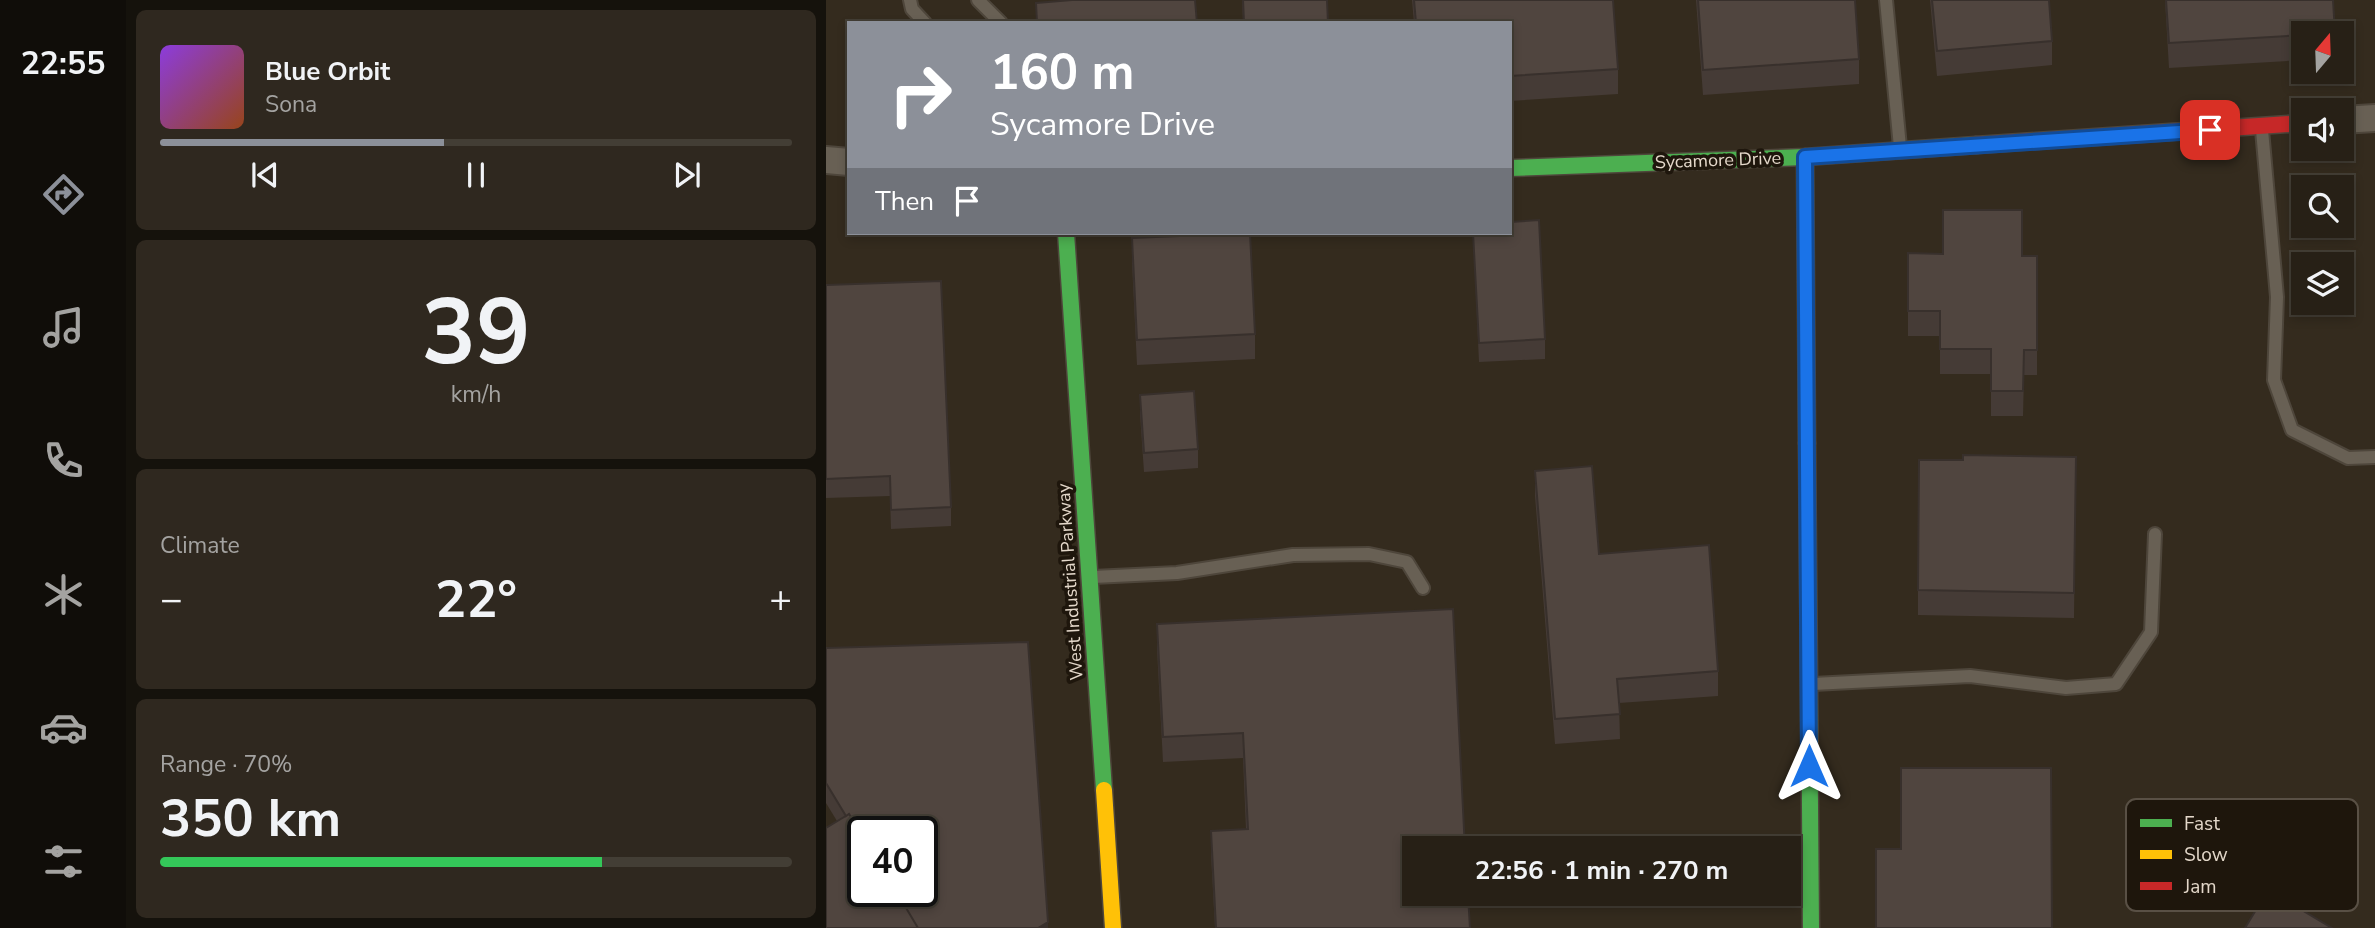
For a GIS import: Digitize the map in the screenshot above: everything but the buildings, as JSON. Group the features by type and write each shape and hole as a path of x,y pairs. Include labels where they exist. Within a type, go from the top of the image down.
{"street":[{"path":"2354,119 2375,118"},
{"name":"Sycamore Drive","path":"1512,168 1805,157 2291,124"},
{"path":"1805,157 1811,928"},
{"path":"826,160 847,162"},
{"name":"West Industrial Parkway","path":"1066,235 1113,928"}],"lane":[{"path":"910,0 912,9 923,21"},
{"path":"978,0 999,21"},
{"path":"1886,0 1900,150"},
{"path":"2262,127 2277,297 2274,380 2292,430 2348,458 2375,457"},
{"path":"1809,685 1970,676 2066,688 2116,684 2151,632 2155,534"},
{"path":"1090,577 1177,573 1293,555 1369,554 1407,562 1423,588"}],"traffic: fast":[{"path":"1512,168 1805,157 1976,145"},
{"path":"1066,235 1104,790"},
{"path":"1807,443 1811,928"}],"traffic: slow":[{"path":"1104,790 1113,928"}],"traffic: jam":[{"path":"1976,145 2291,124"},
{"path":"1805,157 1807,443"}],"route":[{"path":"1809,766 1805,157 2210,130"}]}
